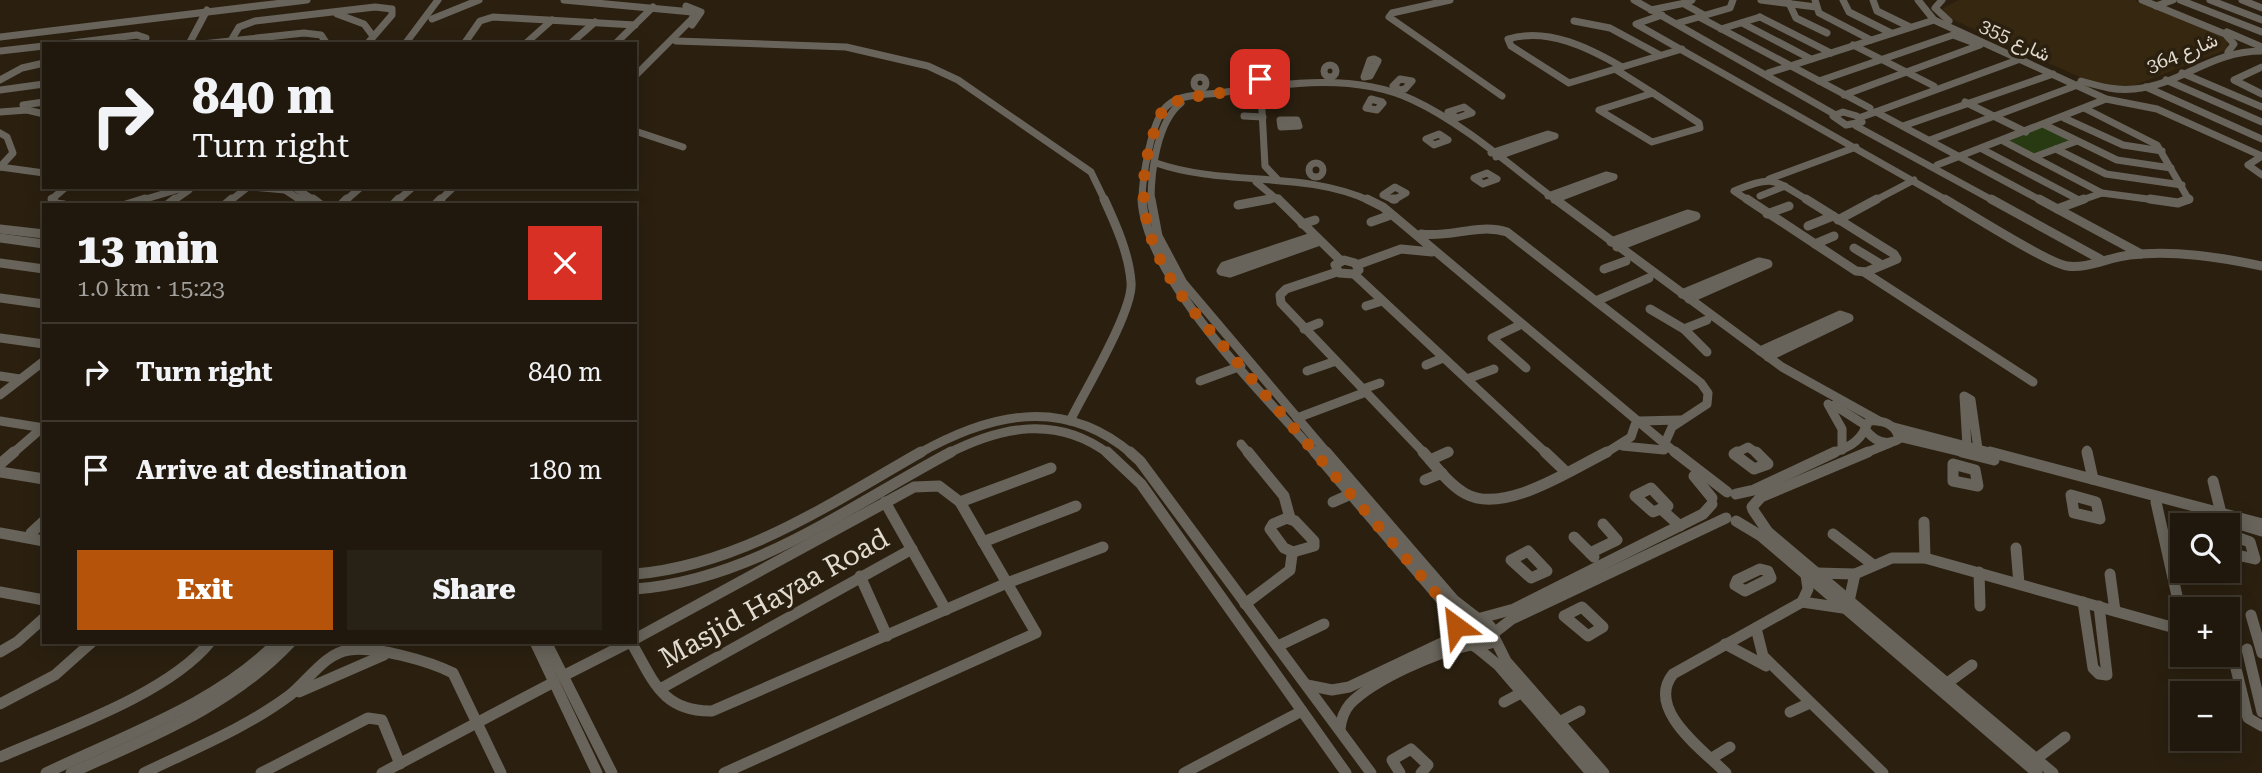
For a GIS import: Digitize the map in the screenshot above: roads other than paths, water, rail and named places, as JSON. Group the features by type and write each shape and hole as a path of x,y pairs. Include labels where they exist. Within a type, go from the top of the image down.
{"street":[{"path":"207,10 280,0"},
{"path":"0,34 307,0"},
{"path":"415,42 444,0"},
{"path":"432,19 479,0"},
{"path":"564,0 688,10 693,16 637,74"},
{"path":"605,0 700,10 700,17 637,80"},
{"path":"1450,0 1392,13 1389,17 1502,96"},
{"path":"1634,0 1837,116 1857,120 2102,259"},
{"path":"1678,23 1730,8 1733,0"},
{"path":"1760,17 1759,0 1789,4 1816,3 1820,14 1871,40"},
{"path":"1843,0 1849,12 1891,33"},
{"path":"1873,0 1877,11 1910,27"},
{"name":"شارع 355","path":"1918,0 1925,10 1935,16 2053,74 2080,84 2106,99 2157,109 2262,156"},
{"path":"1742,83 1910,27 1935,16 1936,5 1942,0"},
{"name":"شارع 364","path":"2142,0 2161,4 2222,32 2234,44 2230,51 2184,72"},
{"path":"2161,4 2183,0 2262,32"},
{"path":"2210,0 2262,20"},
{"path":"2243,0 2262,8"},
{"path":"1700,17 1688,1 1672,5 1636,24 2063,266 2142,254 2207,257 2262,266"},
{"path":"406,42 434,2"},
{"path":"1789,4 1796,18 1827,33"},
{"path":"2161,4 2262,47"},
{"path":"1672,5 1700,17 2142,254"},
{"path":"230,42 239,27 249,22 382,7 392,9 392,15 368,42"},
{"path":"617,42 657,7"},
{"path":"624,42 657,7"},
{"path":"190,42 207,10"},
{"path":"330,12 363,23 373,36"},
{"path":"1656,13 1678,23 1837,116"},
{"path":"1721,29 1760,17 1831,53"},
{"path":"465,42 479,22 487,18 635,25"},
{"path":"527,42 552,20"},
{"path":"1574,21 1610,28 1660,55"},
{"path":"572,42 595,22"},
{"path":"1742,23 1811,59"},
{"path":"1805,40 1846,26"},
{"path":"230,42 265,36 313,33 326,42"},
{"path":"80,42 136,35 146,38 144,42"},
{"path":"1653,93 1599,110 1649,141 1660,141 1700,128 1699,123 1619,68 1580,43 1521,35 1508,39 1511,46 1569,83 1619,68 1660,55 1682,49"},
{"path":"1819,81 1953,35 1962,36 1980,46 1844,95"},
{"path":"265,36 269,42"},
{"path":"677,41 852,47 928,66 958,80 1091,172 1118,228 1132,284 1125,312 1070,421"},
{"path":"0,51 40,46"},
{"path":"0,59 40,46"},
{"path":"1853,46 1934,86"},
{"name":"شارع 364","path":"2020,56 2080,84 2119,90 2145,87 2243,49 2262,47"},
{"path":"1857,120 1873,110 1934,86 2020,56"},
{"path":"1873,110 2020,56"},
{"path":"0,80 22,68 42,63"},
{"path":"2261,92 2234,80 2262,67"},
{"path":"2184,72 2262,105"},
{"path":"2184,72 2262,105"},
{"path":"1903,126 1965,102 2053,74"},
{"path":"1591,773 1521,693 1502,663 1491,626 1458,604 1297,418 1184,299 1160,262 1148,231 1142,198 1143,179 1164,107 1175,100 1205,91 1331,79 1360,84 1388,94 1424,110 1507,172 1614,245 1825,401 1865,427 1874,439 1894,436 1969,449 2221,513 2213,481"},
{"path":"2164,80 2262,122"},
{"path":"2167,96 2203,82"},
{"path":"0,90 42,84"},
{"path":"1360,84 1261,92 1175,106 1152,179 1152,210 1170,263 1234,352 1241,366 1450,610 1459,637 1502,663 1604,773"},
{"path":"1930,140 2080,84"},
{"path":"2145,87 2262,139"},
{"path":"1261,92 1265,166 1279,180"},
{"path":"1388,94 1420,102 1447,116 1626,261 1707,320 1813,387 1879,421 1894,436"},
{"path":"1776,102 1799,94"},
{"path":"1808,226 1836,218 1934,166 2064,118 2106,99"},
{"path":"0,110 42,102"},
{"path":"1965,102 2026,132"},
{"path":"2003,141 2102,193 2184,203 2189,198 2162,151 2154,143 2086,109"},
{"path":"0,110 27,110 42,114"},
{"path":"1244,116 1280,123"},
{"path":"1822,128 1837,116"},
{"path":"2064,118 2123,145 2162,151"},
{"path":"2045,125 2117,160 2171,168"},
{"path":"637,132 683,147"},
{"path":"0,133 7,137 13,152 0,167"},
{"path":"1445,137 1457,134"},
{"path":"2034,157 2077,141"},
{"path":"1494,155 1529,143"},
{"path":"1856,147 1734,191 2033,382"},
{"path":"1982,149 2079,200"},
{"path":"2056,149 2106,174 2182,185"},
{"path":"2262,156 2248,165 2262,175"},
{"path":"1156,163 1179,173 1346,195 1367,203 1414,234 1450,236 1477,227 1503,231 1705,387 1709,396 1707,404 1669,430 1665,446"},
{"path":"1244,176 1257,173 1265,166"},
{"path":"0,167 42,171"},
{"path":"1494,176 1507,172"},
{"path":"1152,179 1179,173 1315,180 1377,203 1637,423 1680,420"},
{"path":"1769,179 1785,186 1897,257 1864,272"},
{"path":"1256,182 1267,189 1317,239 1339,266 1355,270 1382,301 1566,472"},
{"path":"1551,198 1589,184"},
{"path":"1238,205 1278,200 1293,186"},
{"path":"1760,196 1785,186"},
{"path":"59,203 52,200 64,189"},
{"path":"133,203 179,189"},
{"path":"170,203 189,189"},
{"path":"228,203 247,189"},
{"path":"273,189 285,190 305,203"},
{"path":"300,189 318,203"},
{"path":"343,203 359,189"},
{"path":"395,203 411,189"},
{"path":"428,203 442,189"},
{"path":"437,203 452,189"},
{"path":"2057,209 2102,193"},
{"path":"1377,203 1387,197"},
{"path":"1768,214 1789,205"},
{"path":"1371,222 1388,216"},
{"path":"1302,224 1315,220"},
{"path":"1614,245 1672,223"},
{"path":"0,229 42,234"},
{"path":"1414,234 1401,249 1355,270 1339,266 1281,293 1280,303 1442,473 1469,496 1495,501 1507,499 1621,446 1631,437 1637,423"},
{"path":"1401,249 1434,251 1450,236"},
{"path":"1815,244 1834,236"},
{"path":"0,238 42,244"},
{"path":"1317,239 1230,273 1221,271 1224,266 1317,239"},
{"path":"1854,248 1882,265"},
{"path":"1604,269 1626,261"},
{"path":"0,263 42,269"},
{"path":"1448,263 1518,326 1701,477 1732,493 1753,509 1764,534 1790,561 1811,574 1855,574 1872,564 1900,556 1925,558 2170,627"},
{"path":"1685,297 1745,272"},
{"path":"1595,301 1649,278"},
{"path":"0,299 39,303"},
{"path":"1366,306 1382,301"},
{"path":"1650,309 1684,329 1707,352"},
{"path":"1684,329 1707,320"},
{"path":"1304,329 1318,323"},
{"path":"1518,326 1492,338 1526,368"},
{"path":"1756,351 1827,326"},
{"path":"0,338 42,344"},
{"path":"1426,365 1444,358"},
{"path":"1307,371 1336,361"},
{"path":"0,395 42,362"},
{"path":"1200,381 1241,366"},
{"path":"1467,380 1494,369"},
{"path":"0,376 20,379"},
{"path":"1297,418 1380,383"},
{"path":"1825,401 1840,423 1842,450"},
{"path":"1964,466 1969,449 1968,411"},
{"path":"637,574 666,572 717,559 925,450 981,424 1016,416 1070,421 1114,437 1140,461 1371,773"},
{"path":"0,421 42,428"},
{"path":"1307,685 1332,690 1349,687 1446,641 1463,618 1505,612 1557,592 1682,531 1703,513 1719,492 1732,493 1778,479 1858,442 1865,427 1879,421"},
{"path":"637,638 972,441 1030,427 1080,437 1114,455 1141,484 1346,773"},
{"path":"0,464 42,429"},
{"path":"1340,729 1346,710 1359,696 1451,649 1487,645 1494,635 1513,619 1602,564 1682,531 1731,519 1749,519 1761,497 1894,436"},
{"path":"1241,444 1284,496 1290,519 1315,545 1292,555"},
{"path":"1621,446 1665,446"},
{"path":"1969,449 2196,513"},
{"path":"2087,450 2093,479"},
{"path":"1430,460 1449,452"},
{"path":"1333,460 1344,455"},
{"path":"1762,467 1778,479"},
{"path":"960,502 1051,468"},
{"path":"0,472 42,479"},
{"path":"1425,480 1442,473"},
{"path":"1701,477 1712,501 1731,519 1764,534 2053,773"},
{"path":"2081,482 2084,498"},
{"path":"637,589 690,582 729,571 927,484 947,488 960,502 1036,633 724,773"},
{"path":"1333,502 1351,494"},
{"path":"885,502 946,610"},
{"path":"2156,502 2177,597"},
{"path":"983,542 1076,506"},
{"path":"1661,509 1694,545"},
{"path":"2240,518 2262,524"},
{"path":"1245,604 1290,570 1292,555 1270,530 1273,524 1290,519"},
{"path":"1924,522 1925,558"},
{"path":"31,533 42,523"},
{"path":"1590,553 1617,540 1603,524"},
{"path":"785,525 799,542"},
{"path":"2240,525 2262,531"},
{"path":"0,527 42,535"},
{"path":"1400,538 1412,532"},
{"path":"0,533 42,541"},
{"path":"1833,534 1872,564"},
{"path":"1574,537 1602,564"},
{"path":"2240,539 2250,542 2255,559 2240,556"},
{"path":"631,644 672,705 683,711 712,711 1007,583 1103,547"},
{"path":"2016,548 2019,584"},
{"name":"Masjid Hayaa Road","path":"660,689 912,549"},
{"path":"1768,571 1790,561"},
{"path":"1979,572 1980,606"},
{"path":"1540,574 1573,610"},
{"path":"1802,602 1811,574"},
{"path":"1848,605 1855,574"},
{"path":"2110,574 2115,611"},
{"path":"860,576 887,636"},
{"path":"0,592 42,600"},
{"path":"1726,773 1669,712 1662,690 1669,677 1802,602 1848,605 2037,773"},
{"path":"2083,602 2094,670 2105,675 2109,673 2099,606"},
{"path":"2251,614 2262,653"},
{"path":"0,652 17,642 42,620"},
{"path":"1278,646 1324,624"},
{"path":"1756,628 1761,652 1884,773"},
{"path":"0,704 55,675 90,644"},
{"path":"0,757 154,685 199,657 209,644"},
{"path":"46,773 227,685 258,662 275,644"},
{"path":"71,773 235,692 267,669 288,644"},
{"path":"536,644 612,773"},
{"path":"547,644 597,773"},
{"path":"382,773 626,644"},
{"path":"1725,644 1750,655 1784,677"},
{"path":"2090,647 2106,652"},
{"path":"2240,647 2262,653"},
{"path":"2247,649 2261,707"},
{"path":"144,773 264,712 289,696 342,652 351,650 444,667 453,673 501,773"},
{"path":"289,696 384,655"},
{"path":"1947,684 1972,665"},
{"path":"2235,667 2249,720 2262,726"},
{"path":"1504,702 1521,693"},
{"path":"2243,697 2261,707"},
{"path":"1790,712 1810,703"},
{"path":"1184,773 1302,711"},
{"path":"1559,722 1580,711"},
{"path":"261,773 360,722 376,718 382,720 400,764"},
{"path":"2036,759 2065,737"},
{"path":"1712,758 1730,747"},
{"path":"1396,772 1392,759 1412,749 1428,767 1421,773"}]}
